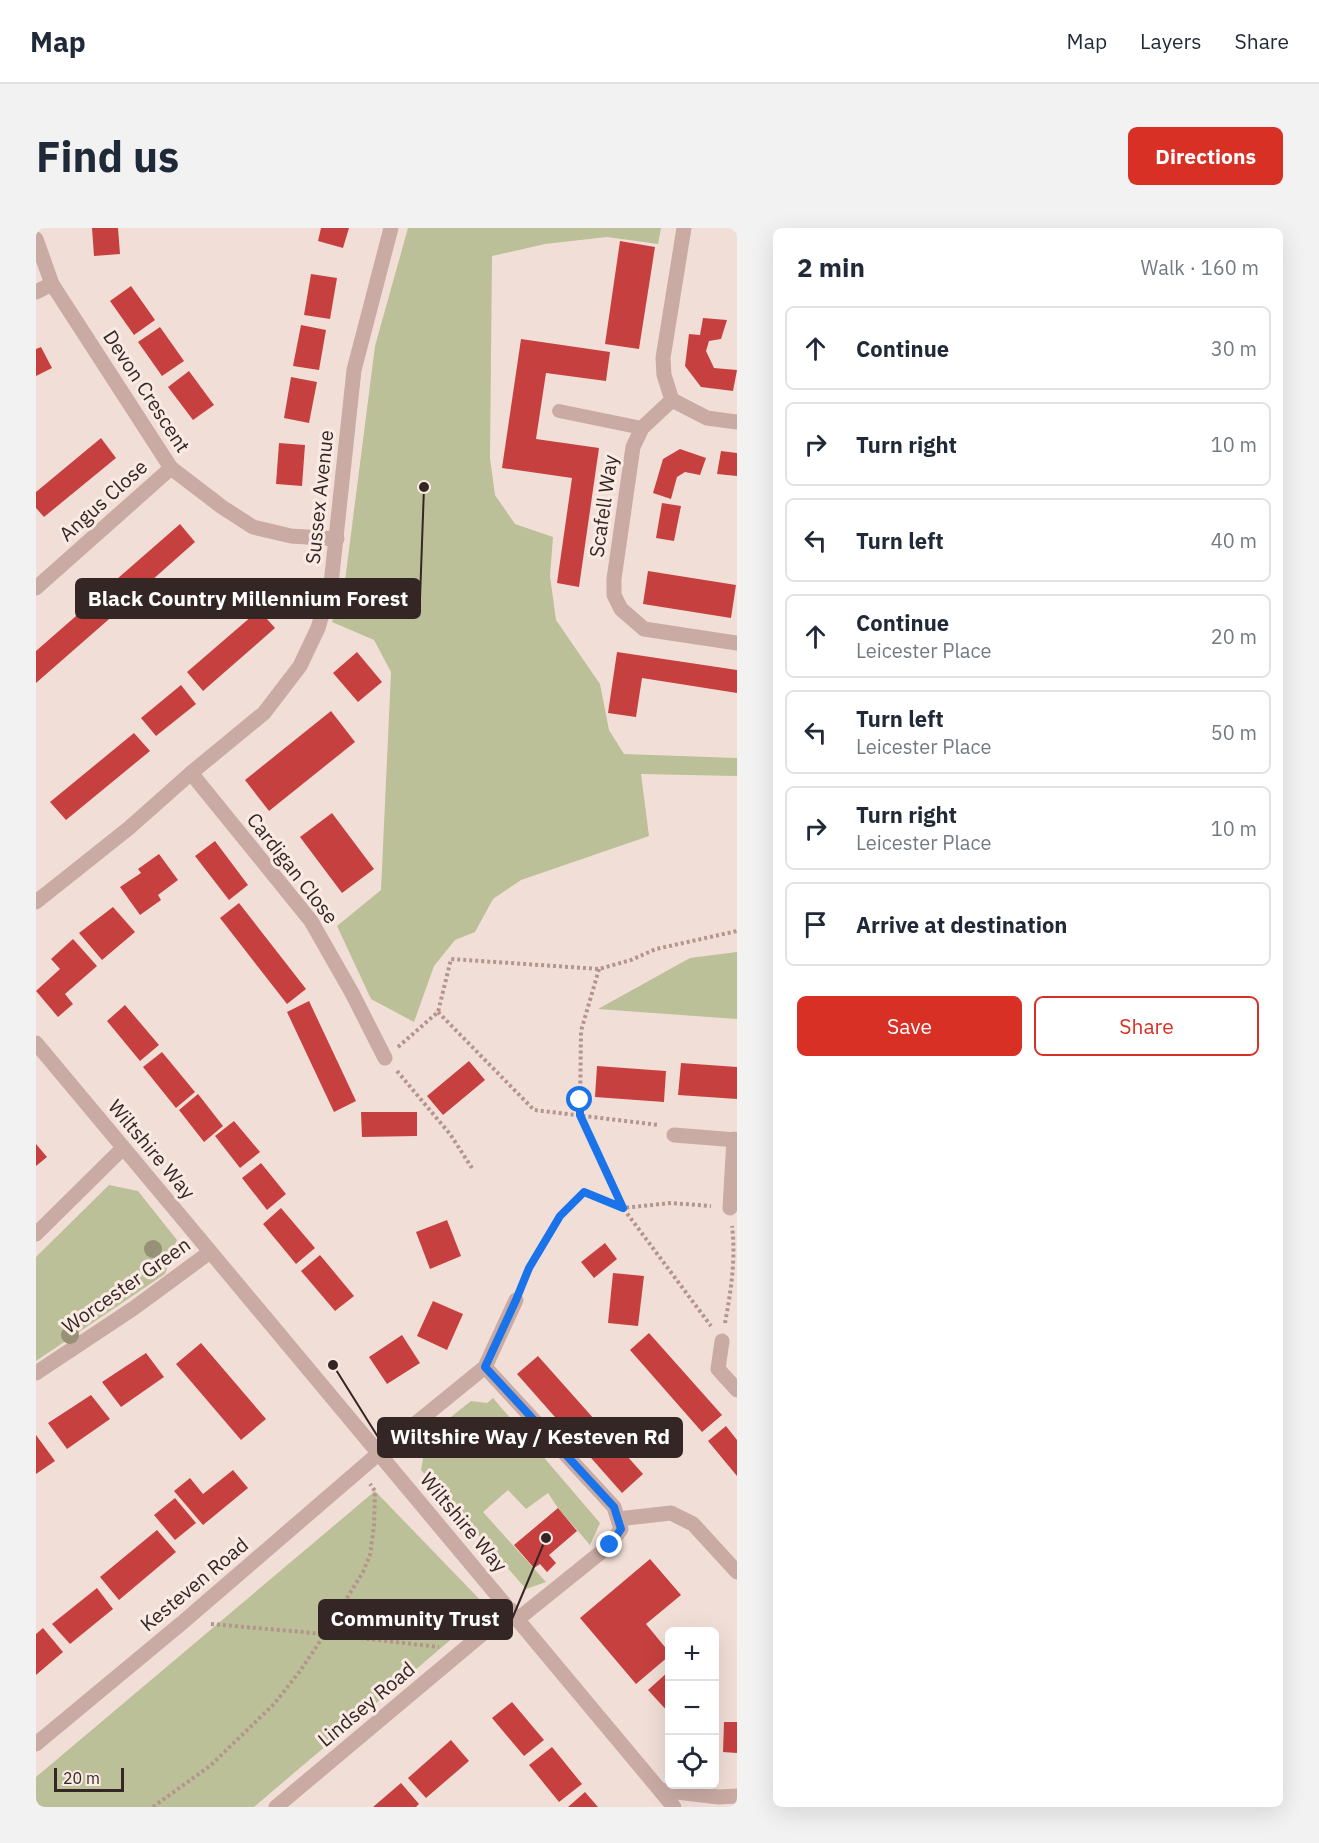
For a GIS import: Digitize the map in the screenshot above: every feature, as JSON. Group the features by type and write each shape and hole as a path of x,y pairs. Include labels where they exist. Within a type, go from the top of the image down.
{"street":[{"name":"Sussex Avenue","path":"36,902 129,828 191,772 264,713 300,666 318,628 331,584 354,370 391,228"},
{"path":"684,228 663,358 664,375 672,400 707,418 737,422"},
{"name":"Devon Crescent","path":"36,239 52,285 171,468 222,507 253,527 291,536 337,539"},
{"path":"36,292 52,285"},
{"name":"Scafell Way","path":"672,400 642,428 633,447 614,579 614,595 621,609 644,629 737,643"},
{"name":"Angus Close","path":"36,588 171,468"},
{"name":"Cardigan Close","path":"191,772 311,921 352,993 385,1058"},
{"name":"Wiltshire Way","path":"36,1044 674,1807"},
{"path":"674,1135 735,1140 730,1208"},
{"path":"36,1234 123,1148"},
{"name":"Worcester Green","path":"36,1373 134,1308 210,1252"},
{"path":"516,1300 485,1367 614,1507 618,1519 671,1513 693,1524 737,1572"},
{"path":"722,1341 718,1369 737,1390"},
{"name":"Kesteven Road","path":"36,1744 183,1622 378,1454 485,1367"},
{"name":"Lindsey Road","path":"276,1807 464,1649 610,1545 621,1529 618,1519"},
{"path":"660,1790 719,1797 737,1796"}],"lane":[{"path":"559,411 642,428"}],"path":[{"path":"472,1168 450,1134 385,1058 438,1012 451,959 599,969 631,960 656,949 737,931"},
{"path":"599,969 581,1031 580,1115 623,1208 722,1341"},
{"path":"438,1012 534,1110 668,1126 674,1135"},
{"path":"516,1300 529,1268 560,1216 584,1192 623,1208 671,1203 730,1208"},
{"path":"722,1341 731,1290 734,1238"},
{"path":"153,1807 210,1766 268,1710 300,1671 363,1572 370,1555 375,1491"},
{"path":"183,1622 464,1649"}],"green space":[{"path":"408,228 661,228 658,244 607,237 545,244 492,256 490,458 495,495 515,524 553,537 550,576 556,620 600,684 609,730 624,754 737,758 737,776 641,774 649,836 521,880 493,899 475,932 455,940 434,966 414,1022 371,999 337,926 381,890 391,672 374,640 332,622 345,581 375,346"},
{"path":"737,952 737,1019 598,1009 690,958"},
{"path":"109,1185 138,1191 177,1240 165,1274 36,1361 36,1257"},
{"path":"493,1398 600,1523 590,1545 548,1493 526,1509 508,1490 483,1512 546,1582 526,1589 421,1470 427,1436 471,1401 487,1403"},
{"path":"375,1491 488,1608 254,1807 36,1807 36,1777"}],"building":[{"path":"92,228 118,228 120,254 94,256"},
{"path":"321,228 349,228 343,248 318,241"},
{"path":"620,241 655,247 639,349 605,344"},
{"path":"311,274 337,278 330,319 304,315"},
{"path":"131,286 155,320 134,335 110,301"},
{"path":"703,318 727,320 721,339 709,341 706,351 714,368 737,370 733,391 701,387 685,366 689,334 700,335"},
{"path":"301,325 326,330 319,370 293,366"},
{"path":"160,327 184,361 162,376 138,342"},
{"path":"521,339 610,352 606,381 546,373 536,439 599,448 579,587 557,583 572,478 502,468"},
{"path":"41,347 52,368 36,376 36,349"},
{"path":"189,371 214,405 193,420 168,387"},
{"path":"291,377 317,382 309,423 284,418"},
{"path":"101,438 116,458 44,517 36,508 36,492"},
{"path":"279,443 305,445 302,486 276,484"},
{"path":"680,449 706,458 700,475 685,472 677,477 671,499 653,493 663,459"},
{"path":"721,451 737,453 737,476 717,474"},
{"path":"662,503 681,506 674,541 656,538"},
{"path":"180,524 195,542 125,604 109,586"},
{"path":"648,571 736,585 731,618 643,604"},
{"path":"100,595 116,613 36,683 36,651"},
{"path":"259,610 275,628 203,691 187,672"},
{"path":"357,652 382,682 358,702 333,673"},
{"path":"617,652 737,670 737,693 642,678 636,717 608,713"},
{"path":"181,685 196,704 156,736 141,718"},
{"path":"331,711 355,742 269,811 245,780"},
{"path":"134,733 150,751 66,820 50,802"},
{"path":"332,813 374,869 342,893 300,837"},
{"path":"215,841 248,885 229,900 195,856"},
{"path":"159,854 178,880 158,895 161,900 140,915 120,887 141,873 138,869"},
{"path":"239,903 306,989 287,1004 220,918"},
{"path":"113,907 135,932 102,960 79,933"},
{"path":"73,939 97,966 65,994 73,1004 58,1017 36,991 60,969 51,959"},
{"path":"309,1001 356,1101 334,1112 287,1012"},
{"path":"125,1005 159,1045 140,1061 107,1021"},
{"path":"162,1052 195,1092 176,1108 143,1067"},
{"path":"469,1061 485,1080 443,1115 427,1096"},
{"path":"681,1063 737,1067 737,1099 678,1095"},
{"path":"597,1066 666,1071 664,1102 595,1097"},
{"path":"198,1094 223,1126 204,1142 179,1110"},
{"path":"361,1112 417,1112 417,1136 362,1137"},
{"path":"234,1121 260,1152 240,1168 215,1136"},
{"path":"36,1144 47,1157 36,1166"},
{"path":"261,1163 286,1194 267,1210 242,1178"},
{"path":"281,1208 315,1248 296,1264 263,1224"},
{"path":"447,1220 461,1256 430,1269 416,1232"},
{"path":"605,1243 617,1259 594,1278 581,1262"},
{"path":"320,1255 354,1296 335,1311 301,1271"},
{"path":"613,1273 644,1276 638,1326 608,1323"},
{"path":"433,1301 463,1314 447,1350 417,1336"},
{"path":"649,1333 722,1415 702,1432 630,1350"},
{"path":"402,1335 420,1363 387,1384 369,1357"},
{"path":"201,1343 266,1419 241,1440 176,1364"},
{"path":"146,1353 164,1377 121,1407 102,1382"},
{"path":"538,1356 643,1474 622,1493 517,1374"},
{"path":"91,1395 110,1419 67,1449 48,1423"},
{"path":"726,1426 737,1440 737,1476 708,1441"},
{"path":"36,1435 55,1461 36,1474"},
{"path":"233,1470 248,1488 203,1525 174,1491 190,1478 203,1494"},
{"path":"175,1498 196,1523 175,1540 154,1515"},
{"path":"558,1508 577,1531 549,1555 556,1563 547,1572 540,1564 534,1568 514,1545"},
{"path":"157,1530 176,1552 119,1600 100,1577"},
{"path":"650,1559 681,1595 646,1624 665,1647 665,1659 636,1684 580,1618"},
{"path":"97,1588 113,1609 70,1644 52,1624"},
{"path":"43,1628 63,1652 36,1675 36,1634"},
{"path":"665,1675 665,1709 648,1690"},
{"path":"512,1702 544,1740 524,1756 492,1718"},
{"path":"724,1722 737,1722 737,1753 723,1752"},
{"path":"451,1740 469,1761 426,1798 408,1778"},
{"path":"552,1747 582,1784 559,1802 529,1765"},
{"path":"401,1783 419,1804 416,1807 373,1807"},
{"path":"585,1792 598,1807 568,1807"}],"place":[{"name":"Black Country Millennium Forest","path":"424,487"},
{"name":"Wiltshire Way / Kesteven Rd","path":"333,1365"},
{"name":"Community Trust","path":"546,1538"}],"route":[{"path":"580,1100 580,1115 623,1208 584,1192 560,1216 529,1268 485,1367 614,1507 621,1529 610,1545"}]}
